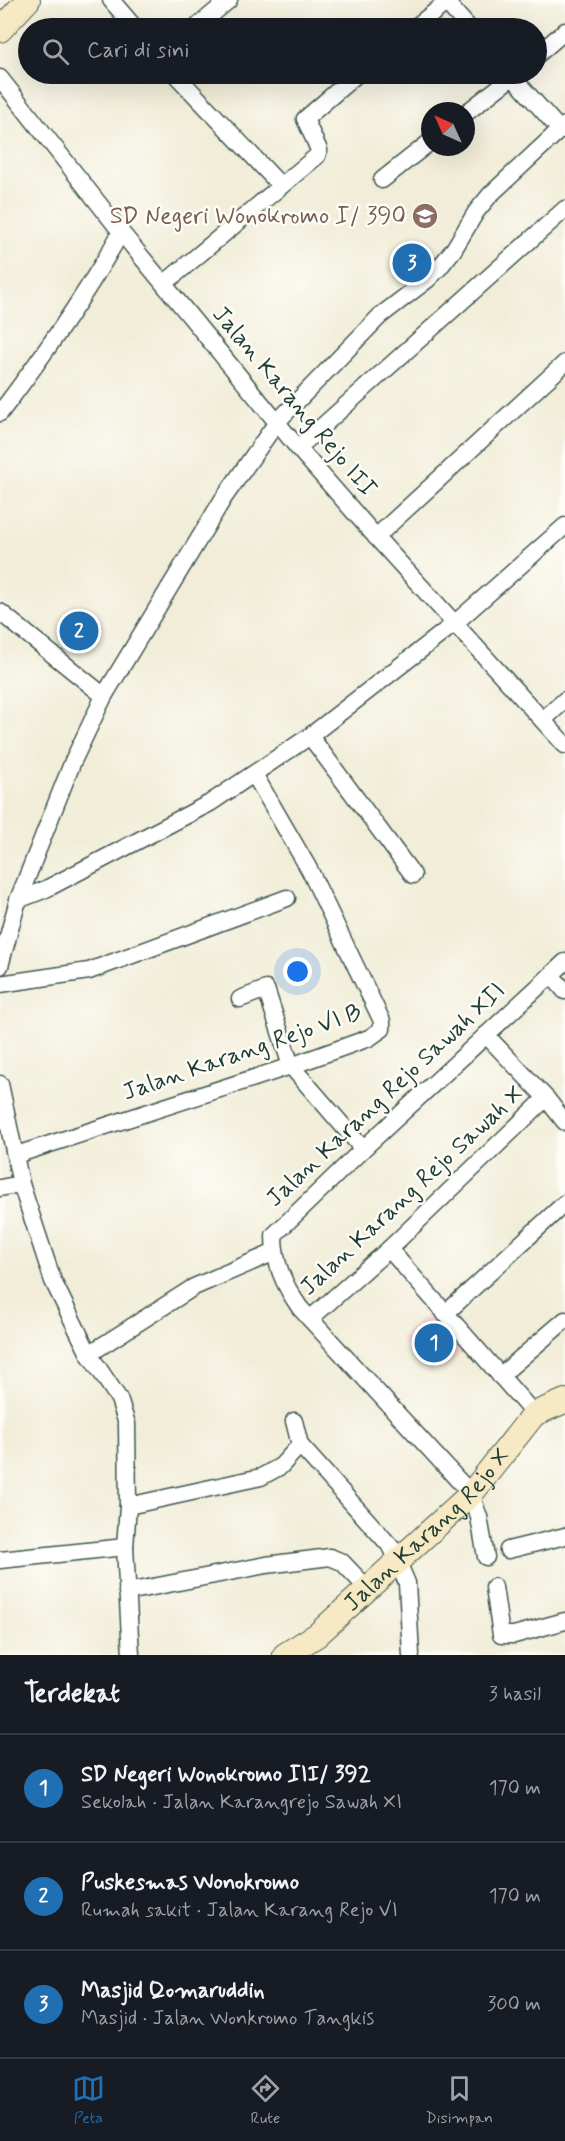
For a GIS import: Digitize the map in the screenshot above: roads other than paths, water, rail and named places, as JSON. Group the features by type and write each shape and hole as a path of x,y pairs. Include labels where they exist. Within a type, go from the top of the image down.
{"street":[{"path":"0,30 28,0"},
{"path":"111,0 126,18"},
{"path":"208,18 229,0"},
{"path":"426,18 447,1 461,18"},
{"path":"547,47 565,31"},
{"name":"Jalan Karang Rejo III","path":"0,78 121,232 298,448 565,745"},
{"path":"184,84 281,186"},
{"path":"165,283 319,153 305,119 345,84"},
{"path":"475,106 501,84"},
{"path":"0,966 18,900 73,761 104,696 217,508 277,422 380,316 440,268 489,195 562,127 522,84"},
{"path":"382,180 421,149"},
{"path":"298,448 565,209"},
{"path":"0,413 79,301 121,232"},
{"path":"376,537 565,363"},
{"path":"18,900 46,889 210,803 310,736 454,624 565,526"},
{"path":"0,612 104,696"},
{"path":"543,720 565,700"},
{"path":"310,736 413,875"},
{"name":"Jalan Karang Rejo VI B","path":"16,1155 291,1066 375,1035 382,1029 382,1021 309,869 254,774"},
{"path":"0,984 89,971 287,898"},
{"name":"Jalan Karang Rejo Sawah XII","path":"274,1252 274,1235 278,1228 565,962"},
{"path":"551,975 565,991"},
{"path":"240,999 266,989 291,1066 363,1149"},
{"path":"486,1035 546,1098 565,1122"},
{"path":"0,1084 16,1155 10,1186 89,1354 119,1399 127,1424 128,1506 125,1547 131,1655"},
{"name":"Jalan Karang Rejo Sawah X","path":"310,1319 389,1249 546,1098"},
{"path":"445,1314 565,1203"},
{"path":"389,1249 534,1414"},
{"path":"89,1354 194,1287 274,1252 279,1273 310,1319 471,1494 479,1517 486,1557"},
{"path":"501,1376 565,1320"},
{"name":"Jalan Karang Rejo X","path":"293,1653 318,1635 471,1494 534,1414 565,1402"},
{"path":"294,1421 300,1445 392,1548 406,1583 411,1655"},
{"path":"128,1506 261,1477 281,1466 300,1445"},
{"path":"507,1550 565,1536"},
{"path":"0,1560 125,1547"},
{"path":"127,1592 266,1565 330,1557 342,1562 367,1588"},
{"path":"494,1587 501,1635 514,1635 565,1621"}],"place":[{"name":"SD Negeri Wonokromo I/ 390","path":"425,216"},
{"name":"Masjid Qomaruddin","path":"412,263"},
{"name":"Puskesmas Wonokromo","path":"79,631"},
{"name":"SD Negeri Wonokromo III/ 392","path":"434,1343"}]}
